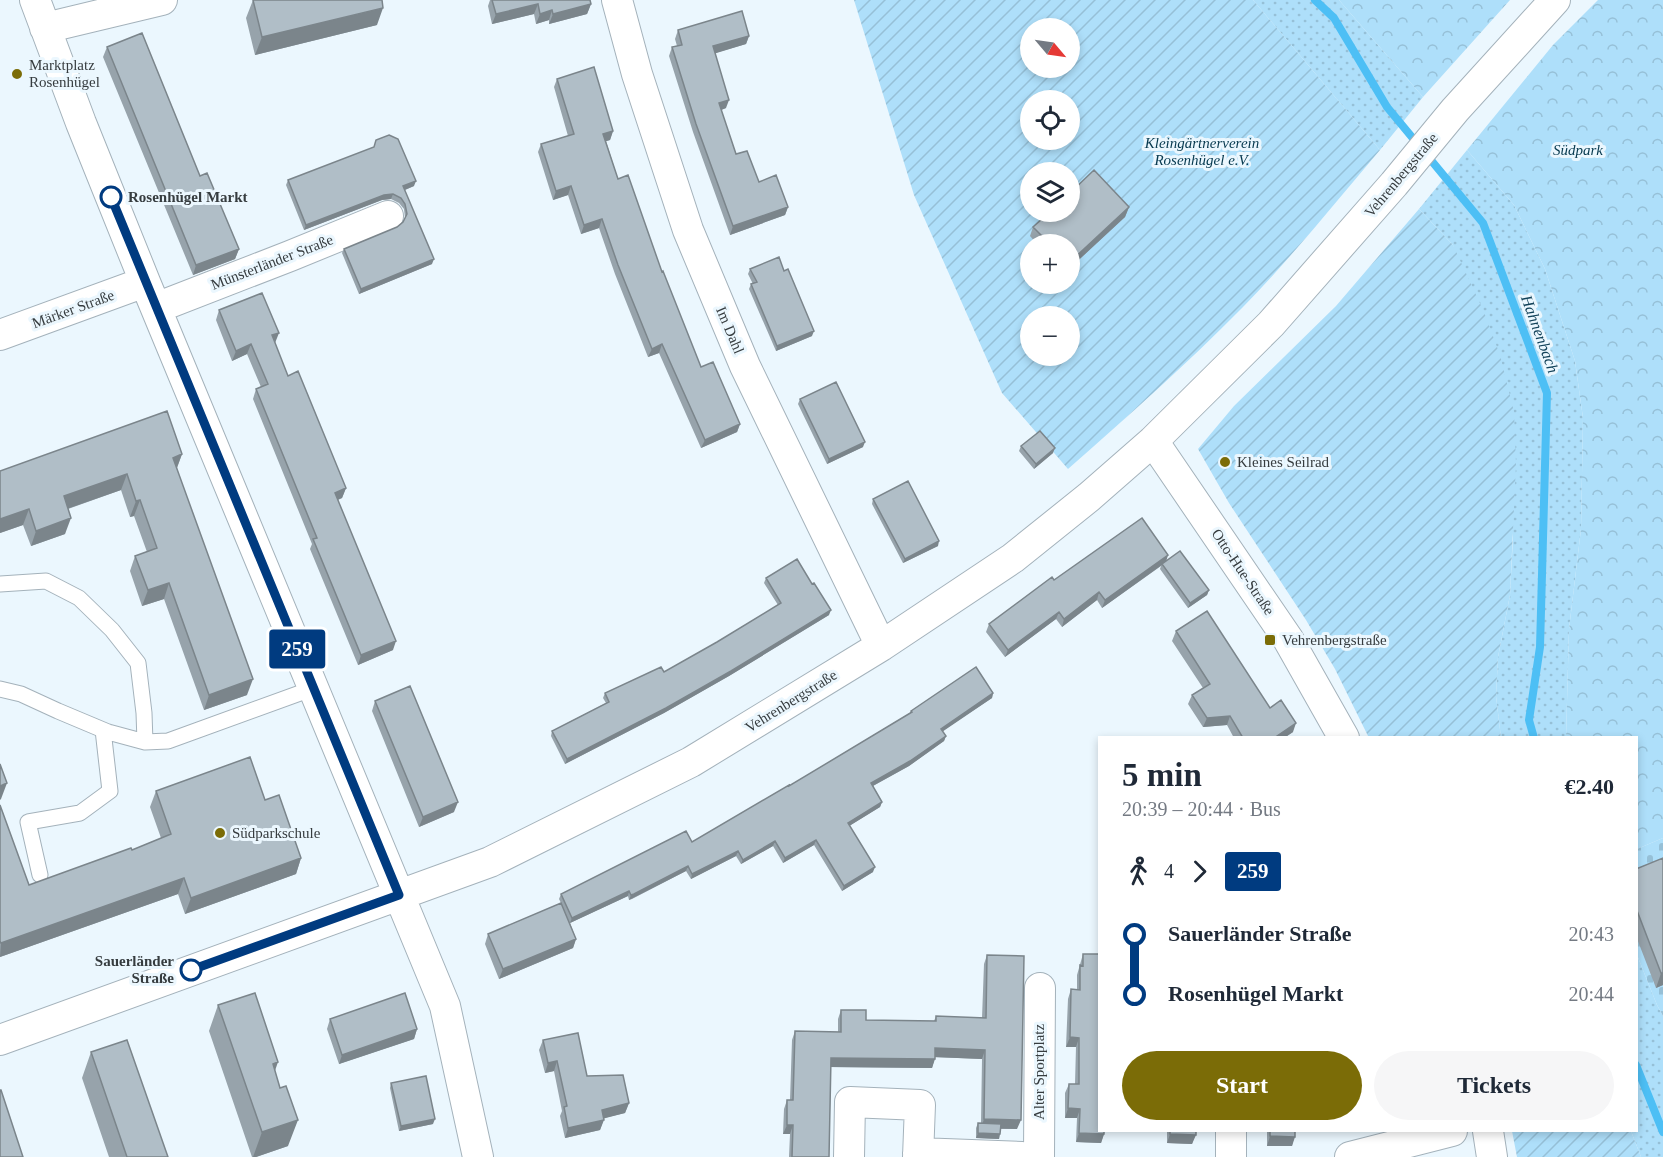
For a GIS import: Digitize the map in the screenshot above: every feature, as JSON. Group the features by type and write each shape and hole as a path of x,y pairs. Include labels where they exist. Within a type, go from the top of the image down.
{"street":[{"path":"35,0 81,123 151,295 445,1006 478,1157"},
{"path":"45,28 162,0"},
{"name":"Im Dahl","path":"617,0 637,74 688,230 745,366 881,646"},
{"name":"Vehrenbergstraße","path":"0,1040 490,861 691,762 881,646 1013,558 1089,497 1153,441 1271,324 1394,184 1455,110 1555,0"},
{"name":"Münsterländer Straße","path":"151,295 290,256 388,216"},
{"name":"Märker Straße","path":"0,335 151,295"},
{"name":"Otto-Hue-Straße","path":"1153,441 1288,639 1343,736"},
{"name":"Alter Sportplatz","path":"1039,1157 1040,988"},
{"path":"849,1157 850,1102 920,1105 918,1155 1022,1157"},
{"path":"1231,1132 1231,1157"},
{"path":"1350,1157 1448,1132"},
{"path":"1488,1132 1492,1157"}],"lane":[{"path":"0,584 46,581 79,598 112,630 138,663 145,742"},
{"path":"0,689 21,694 103,730 145,742 168,741 314,688"},
{"path":"40,875 28,822 80,813 110,791 103,730"}],"green space":[{"name":"Kleingärtnerverein Rosenhügel e.V.","path":"854,0 1253,0 1380,150 1242,308 1178,370 1068,469 1002,393 914,195"},
{"path":"1253,0 1339,0 1423,97 1380,150"},
{"path":"1339,0 1510,0 1423,97"},
{"name":"Südpark","path":"1598,0 1663,0 1663,838 1638,849 1638,736 1566,736 1569,629 1581,529 1583,418 1575,361 1545,269 1514,205 1467,150 1553,45"},
{"path":"1467,150 1514,205 1545,269 1575,361 1583,418 1581,529 1569,629 1566,736 1501,736 1496,696 1498,657 1510,595 1513,537 1453,245 1419,209"},
{"path":"1419,209 1453,245 1484,312 1500,355 1514,412 1516,464 1510,595 1498,657 1496,696 1501,736 1368,736 1335,669 1306,620 1229,503 1198,449 1234,406 1336,306"},
{"path":"1663,838 1663,1016 1638,958 1638,849"},
{"path":"1638,958 1663,1016 1663,1157 1641,1157 1631,1132 1638,1132"},
{"path":"1512,1132 1631,1132 1641,1157 1517,1157"}],"building":[{"path":"253,0 382,0 383,8 262,37"},
{"path":"492,0 590,0 591,4 553,14 552,10 540,14 538,4 496,14"},
{"path":"742,11 749,36 713,46 729,100 719,103 736,154 747,151 759,182 776,175 788,207 733,226 696,124 672,47 682,45 678,30"},
{"path":"142,33 200,176 207,173 239,249 196,265 107,47"},
{"path":"594,67 613,131 603,134 618,179 628,175 662,272 701,367 713,362 740,424 705,440 662,344 652,349 602,219 584,225 571,186 556,191 541,144 574,134 557,79"},
{"path":"389,135 398,139 416,181 403,186 434,259 361,289 344,249 397,227 403,222 407,214 401,198 393,194 384,195 306,225 288,180 374,147 376,140"},
{"path":"1094,170 1129,207 1080,253 1080,234 1040,234 1033,227 1039,222 1080,222 1080,183"},
{"path":"779,257 784,271 788,269 814,331 777,346 751,284 757,282 750,269"},
{"path":"262,293 279,333 272,335 288,376 298,371 346,488 335,493 396,641 361,655 313,539 317,538 256,389 268,384 251,344 236,351 219,310"},
{"path":"836,382 865,442 829,459 800,399"},
{"path":"167,411 182,454 173,458 253,679 209,695 169,583 148,590 135,556 157,548 140,500 136,501 127,474 64,496 71,518 36,531 29,509 0,519 0,471"},
{"path":"1040,431 1055,448 1036,464 1021,446"},
{"path":"908,481 939,541 905,559 873,499"},
{"path":"1142,518 1168,555 1105,600 1099,592 1064,619 1059,612 1008,650 989,624 1052,577 1054,580"},
{"path":"1180,551 1209,590 1190,603 1162,564"},
{"path":"797,559 831,610 666,708 567,759 552,731 609,702 605,693 661,667 664,672 781,603 766,578"},
{"path":"1207,611 1270,708 1281,700 1296,723 1277,736 1242,736 1230,716 1207,718 1192,695 1210,684 1176,631"},
{"path":"976,667 993,693 941,729 946,736 910,761 871,783 882,802 848,823 875,867 844,886 816,840 785,858 775,841 743,860 738,851 692,874 688,866 634,894 631,895 629,891 572,918 561,894 686,831 692,842 912,712"},
{"path":"410,686 458,802 423,817 375,701"},
{"path":"250,757 265,800 279,795 301,858 191,898 184,878 1,943 0,805 29,885 131,848 132,850 171,834 156,791"},
{"path":"0,764 7,783 0,786"},
{"path":"1663,858 1663,973 1661,973 1638,913 1638,868"},
{"path":"561,903 576,939 503,969 488,934"},
{"path":"1083,954 1098,954 1098,1132 1104,1132 1104,1134 1079,1133 1080,1109 1068,1108 1069,1084 1079,1084 1079,1038 1070,1037 1071,989 1080,990 1080,965 1083,966"},
{"path":"987,955 1024,956 1021,1120 984,1119 985,1050 935,1048 935,1059 831,1058 829,1157 792,1157 793,1125 787,1125 787,1100 793,1100 795,1031 841,1032 841,1010 866,1010 866,1020 936,1021 936,1016 986,1018"},
{"path":"255,993 278,1062 273,1064 280,1088 286,1086 298,1120 262,1132 218,1005"},
{"path":"405,993 417,1029 342,1055 330,1019"},
{"path":"578,1033 587,1076 623,1075 629,1103 602,1110 604,1120 568,1128 564,1107 567,1106 557,1061 548,1063 543,1040"},
{"path":"127,1040 168,1157 127,1157 91,1052"},
{"path":"426,1076 435,1119 401,1126 391,1083"},
{"path":"1,1090 23,1157 0,1157"},
{"path":"978,1123 1001,1124 1000,1134 978,1133"},
{"path":"1170,1132 1196,1132 1196,1135 1170,1134"},
{"path":"1270,1132 1295,1132 1295,1137 1270,1136"}],"waterway":[{"name":"Hahnenbach","path":"1315,0 1334,18 1387,107 1483,223 1547,393 1540,647 1529,720 1533,736"},
{"name":"Hahnenbach","path":"1638,1070 1663,1132"}],"bus line":[{"name":"259","path":"111,197 399,895 191,970"}],"place":[{"name":"Marktplatz Rosenhügel","path":"17,74"},
{"name":"Rosenhügel Markt","path":"111,197"},
{"name":"Kleines Seilrad","path":"1225,462"},
{"name":"Vehrenbergstraße","path":"1270,640"},
{"name":"Südparkschule","path":"220,833"},
{"name":"Sauerländer Straße","path":"191,970"}]}
